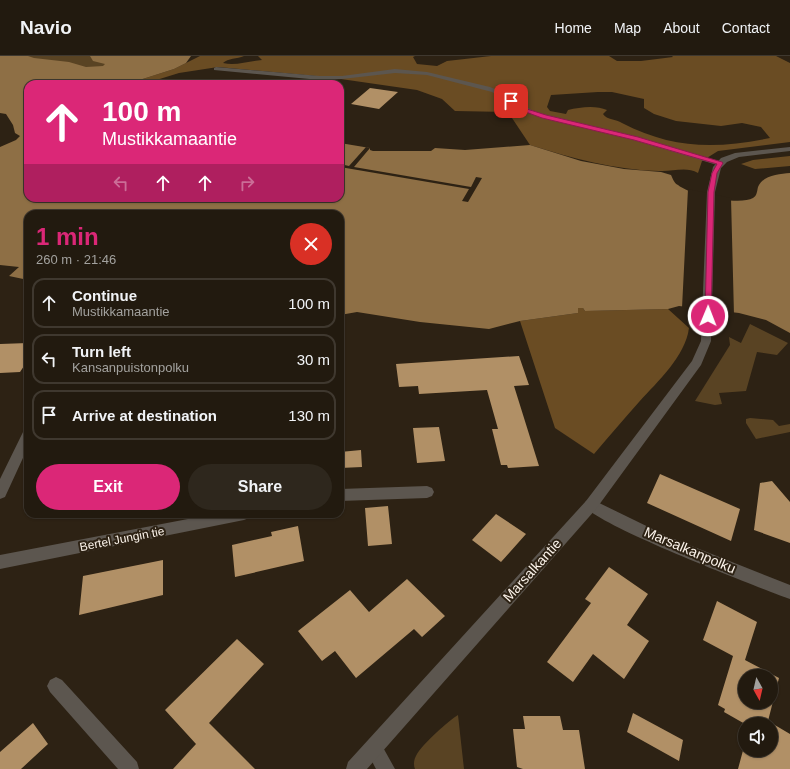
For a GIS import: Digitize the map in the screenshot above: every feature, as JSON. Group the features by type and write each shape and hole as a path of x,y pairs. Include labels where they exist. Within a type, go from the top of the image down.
{"street":[{"path":"216,68 328,77 394,71 439,75 493,89 503,94 525,110 533,113 636,138 720,163 745,153 790,149"},
{"name":"Marsalkantie","path":"355,769 591,505 697,362 706,341 711,192 714,173 720,163"},
{"path":"0,493 24,442"},
{"path":"344,494 428,492"},
{"name":"Marsalkanpolku","path":"591,505 608,515 661,539 790,592"},
{"name":"Bertel Jungin tie","path":"0,562 224,518"},
{"path":"56,686 130,769"},
{"path":"374,748 386,769"}],"shaded area":[{"path":"0,56 116,56 98,73"},
{"path":"0,56 28,56 69,62 86,67 103,66 105,64 93,61 90,56 191,56 186,63 174,69 140,80 24,80 24,202 344,202 344,144 370,148 370,150 373,151 431,151 435,148 465,150 530,145 581,161 624,169 661,172 671,175 674,181 684,189 703,196 737,201 753,198 756,195 760,183 767,178 790,173 790,333 766,320 739,313 679,306 668,309 585,311 583,308 578,308 578,313 520,321 489,329 420,322 357,312 344,314 344,210 24,210 24,279 9,276 19,267 0,265 0,147 16,140 20,136 15,133 13,125 6,114 0,113"},
{"path":"200,56 244,56 227,60 223,63 233,64 262,60 258,56 415,56 413,57 417,64 437,66 447,61 491,56 609,56 617,61 641,61 673,57 672,56 776,56 790,63 790,142 718,151 702,161 698,173 689,170 642,170 609,166 530,145 508,112 455,111 442,99 417,90 327,77 218,67 179,73 156,80 140,80 174,69","holes":["612,92 644,99 644,108 654,114 676,121 721,126 742,123 761,127 770,138 750,142 713,145 677,142 640,132 607,117 603,114 607,110 603,108 578,108 568,110 566,114 550,111 547,107 551,95"]},
{"path":"790,156 790,166 755,169 741,164 753,160"},
{"path":"578,308 583,308 585,311 668,309 689,328 682,349 670,368 594,454 555,428 520,321 578,313"},
{"path":"750,324 788,343 777,355 757,352 746,391 719,393 722,404 715,405 695,401 730,345 729,337 741,343"},
{"path":"746,419 773,420 779,426 790,424 790,432 756,439 746,423"},
{"path":"458,715 464,769 415,769 414,765 416,756 420,750 436,733"}],"pier":[{"path":"366,147 370,148 354,167 471,187 476,177 482,178 468,202 462,201 469,189 344,168 344,165 349,166"},
{"path":"688,189 731,198 734,315 682,308"}],"building":[{"path":"370,88 398,92 379,109 351,104"},
{"path":"24,343 24,366 20,372 0,373 0,344"},
{"path":"519,356 529,385 514,386 539,466 508,468 507,465 501,465 492,429 498,429 487,390 419,394 418,386 399,387 396,364"},
{"path":"439,427 445,461 417,463 413,428"},
{"path":"361,450 362,467 344,468 344,452"},
{"path":"660,474 740,509 731,541 647,503"},
{"path":"772,481 790,502 790,543 754,530 760,483"},
{"path":"388,506 392,544 368,546 365,508"},
{"path":"496,514 526,534 501,562 472,540"},
{"path":"298,526 304,561 235,577 232,545 272,536 271,532"},
{"path":"163,560 163,595 79,615 83,576"},
{"path":"609,567 648,594 627,625 649,641 624,679 593,654 573,682 547,662 591,603 585,599"},
{"path":"407,579 445,616 422,637 414,629 356,678 335,651 322,661 298,631 350,590 369,612"},
{"path":"717,601 757,622 745,660 762,669 738,669 738,709 771,709 769,717 738,717 738,720 724,712 725,709 718,705 733,656 703,640"},
{"path":"237,639 264,664 209,723 255,769 173,769 196,744 165,710"},
{"path":"633,713 683,740 679,761 627,732"},
{"path":"523,716 560,716 563,730 579,730 585,769 523,769 517,767 513,729 525,729"},
{"path":"33,723 48,744 21,769 0,769 0,752"},
{"path":"778,727 790,734 790,769 738,769 741,757 778,757"}],"route":[{"path":"511,101 525,110 544,117 636,138 720,163 714,173 711,192 708,316"}]}
